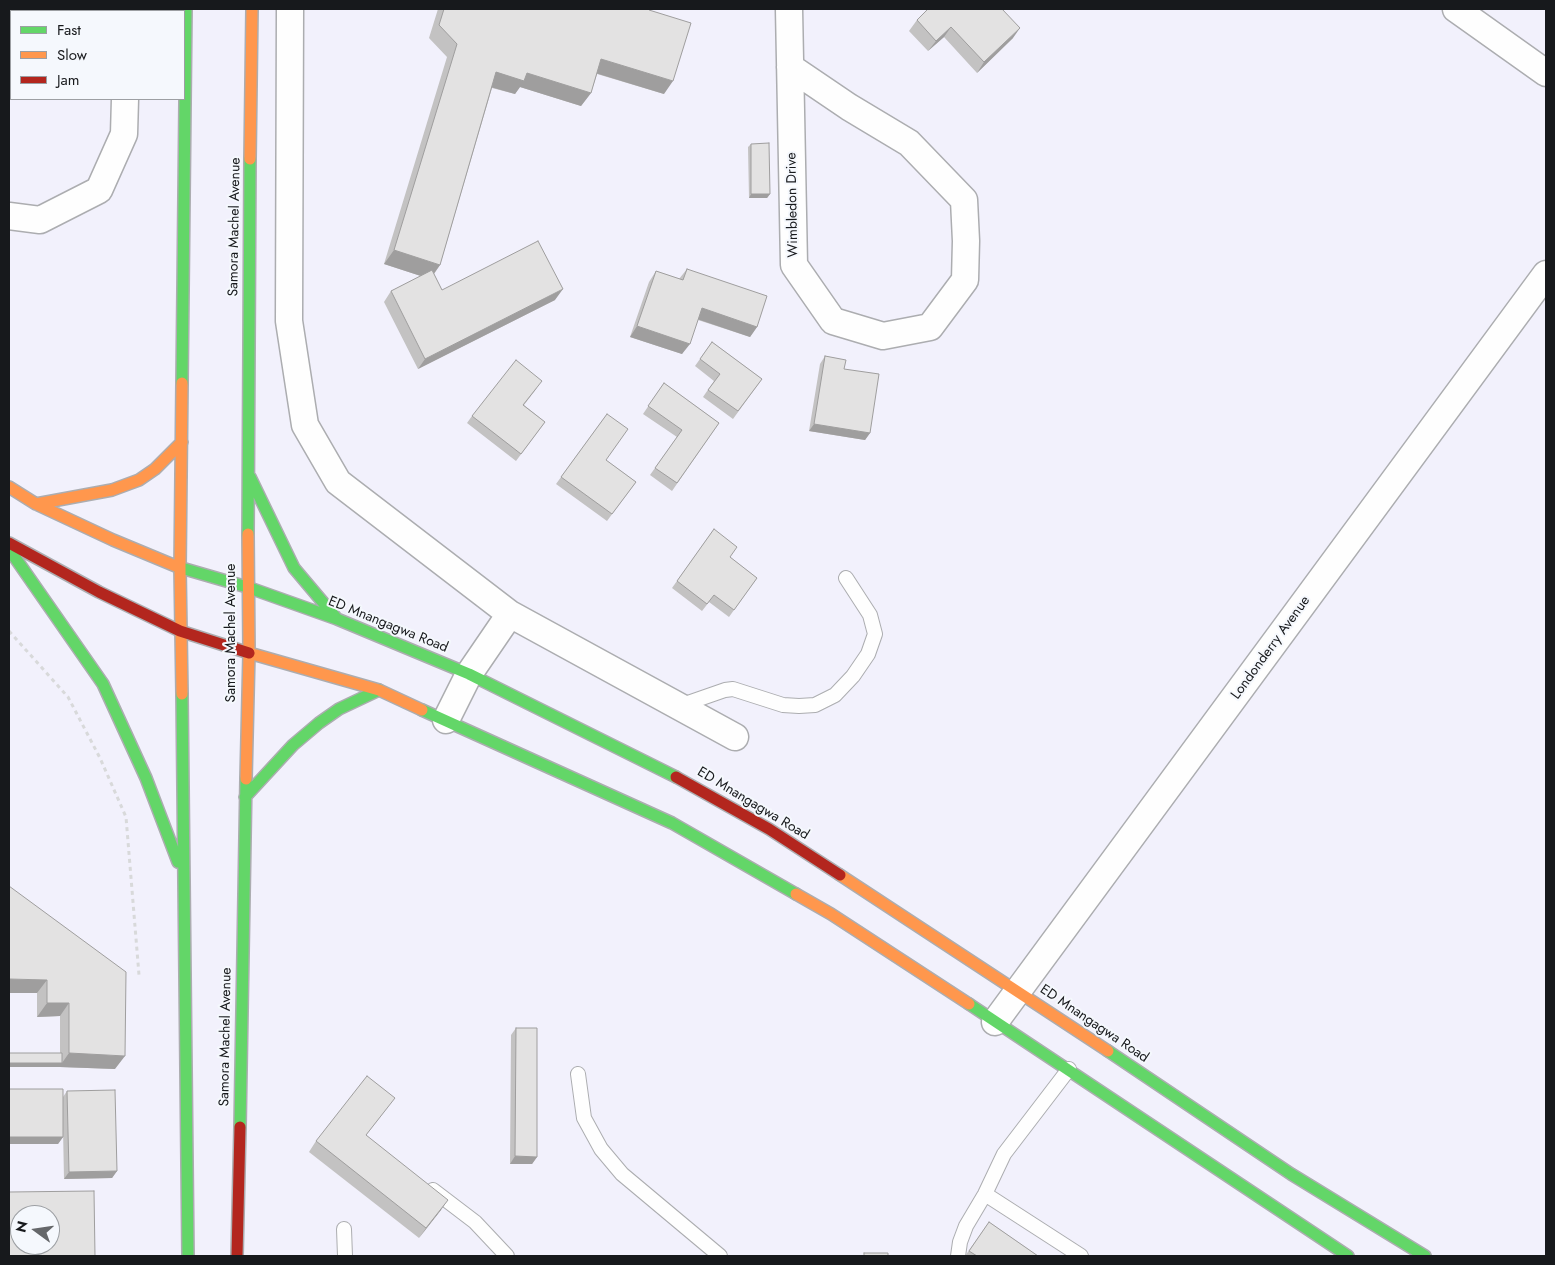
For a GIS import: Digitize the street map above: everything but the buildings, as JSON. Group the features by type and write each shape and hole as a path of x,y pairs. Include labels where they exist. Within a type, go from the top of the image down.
{"main road":[{"path":"186,9 180,631 185,880 188,1256"},
{"name":"Samora Machel Avenue","path":"237,1256 249,653 247,471 252,9"},
{"path":"36,504 112,490 139,480 155,469 182,442"},
{"path":"247,471 294,568 337,619"},
{"name":"ED Mnangagwa Road","path":"9,487 36,504 113,540 180,568 247,587 337,619 469,674 685,781 769,829 1019,991 1291,1174 1425,1256"},
{"path":"9,543 99,592 180,631 379,690 672,823 831,914 995,1022 1069,1068 1348,1256"},
{"path":"9,548 103,684 146,778 185,880"},
{"path":"245,797 293,745 319,723 339,709 379,690"}],"street":[{"path":"290,9 289,321 305,425 338,482 510,614 735,737"},
{"name":"Wimbledon Drive","path":"789,9 790,67 794,265 833,321 882,336 930,327 965,280 964,200 909,143 849,107 790,67"},
{"path":"1456,9 1546,73"},
{"path":"9,216 40,220 99,190 124,134 125,100"},
{"name":"Londonderry Avenue","path":"995,1022 1546,274"},
{"path":"446,720 469,674 510,614"}],"lane":[{"path":"679,706 733,689 783,705 799,706 815,705 835,695 854,676 868,654 874,634 870,615 846,578"},
{"path":"958,1256 960,1242 966,1226 985,1194 1004,1154 1069,1068"},
{"path":"578,1074 584,1118 601,1150 622,1174 720,1256"},
{"path":"420,1179 475,1222 507,1256"},
{"path":"985,1194 1081,1256"},
{"path":"344,1229 345,1256"}],"path":[{"path":"9,631 68,697 100,758 126,817 139,975"}],"shaded area":[{"path":"9,9 1546,9 1546,1256 9,1256"}],"traffic: fast":[{"path":"182,383 186,9"},
{"path":"248,534 250,159"},
{"path":"250,477 294,568 337,619"},
{"path":"9,549 103,684 146,778 178,862"},
{"path":"178,567 247,587"},
{"path":"247,587 337,619 469,674 676,777"},
{"path":"245,797 293,745 319,723 339,709 379,690"},
{"path":"182,694 188,1256"},
{"path":"422,710 672,823 796,894"},
{"path":"240,1127 246,779"},
{"path":"969,1004 1348,1256"},
{"path":"1108,1051 1291,1174 1425,1256"}],"traffic: slow":[{"path":"250,159 252,9"},
{"path":"182,383 180,568 182,694"},
{"path":"36,504 112,490 139,480 155,469 182,442"},
{"path":"9,487 36,504 113,540 178,567"},
{"path":"246,779 249,653 248,534"},
{"path":"249,653 379,690 422,710"},
{"path":"840,875 1108,1051"},
{"path":"796,894 831,914 969,1004"}],"traffic: jam":[{"path":"9,543 99,592 180,631 249,653"},
{"path":"676,777 769,829 840,875"},
{"path":"237,1256 240,1127"}]}
